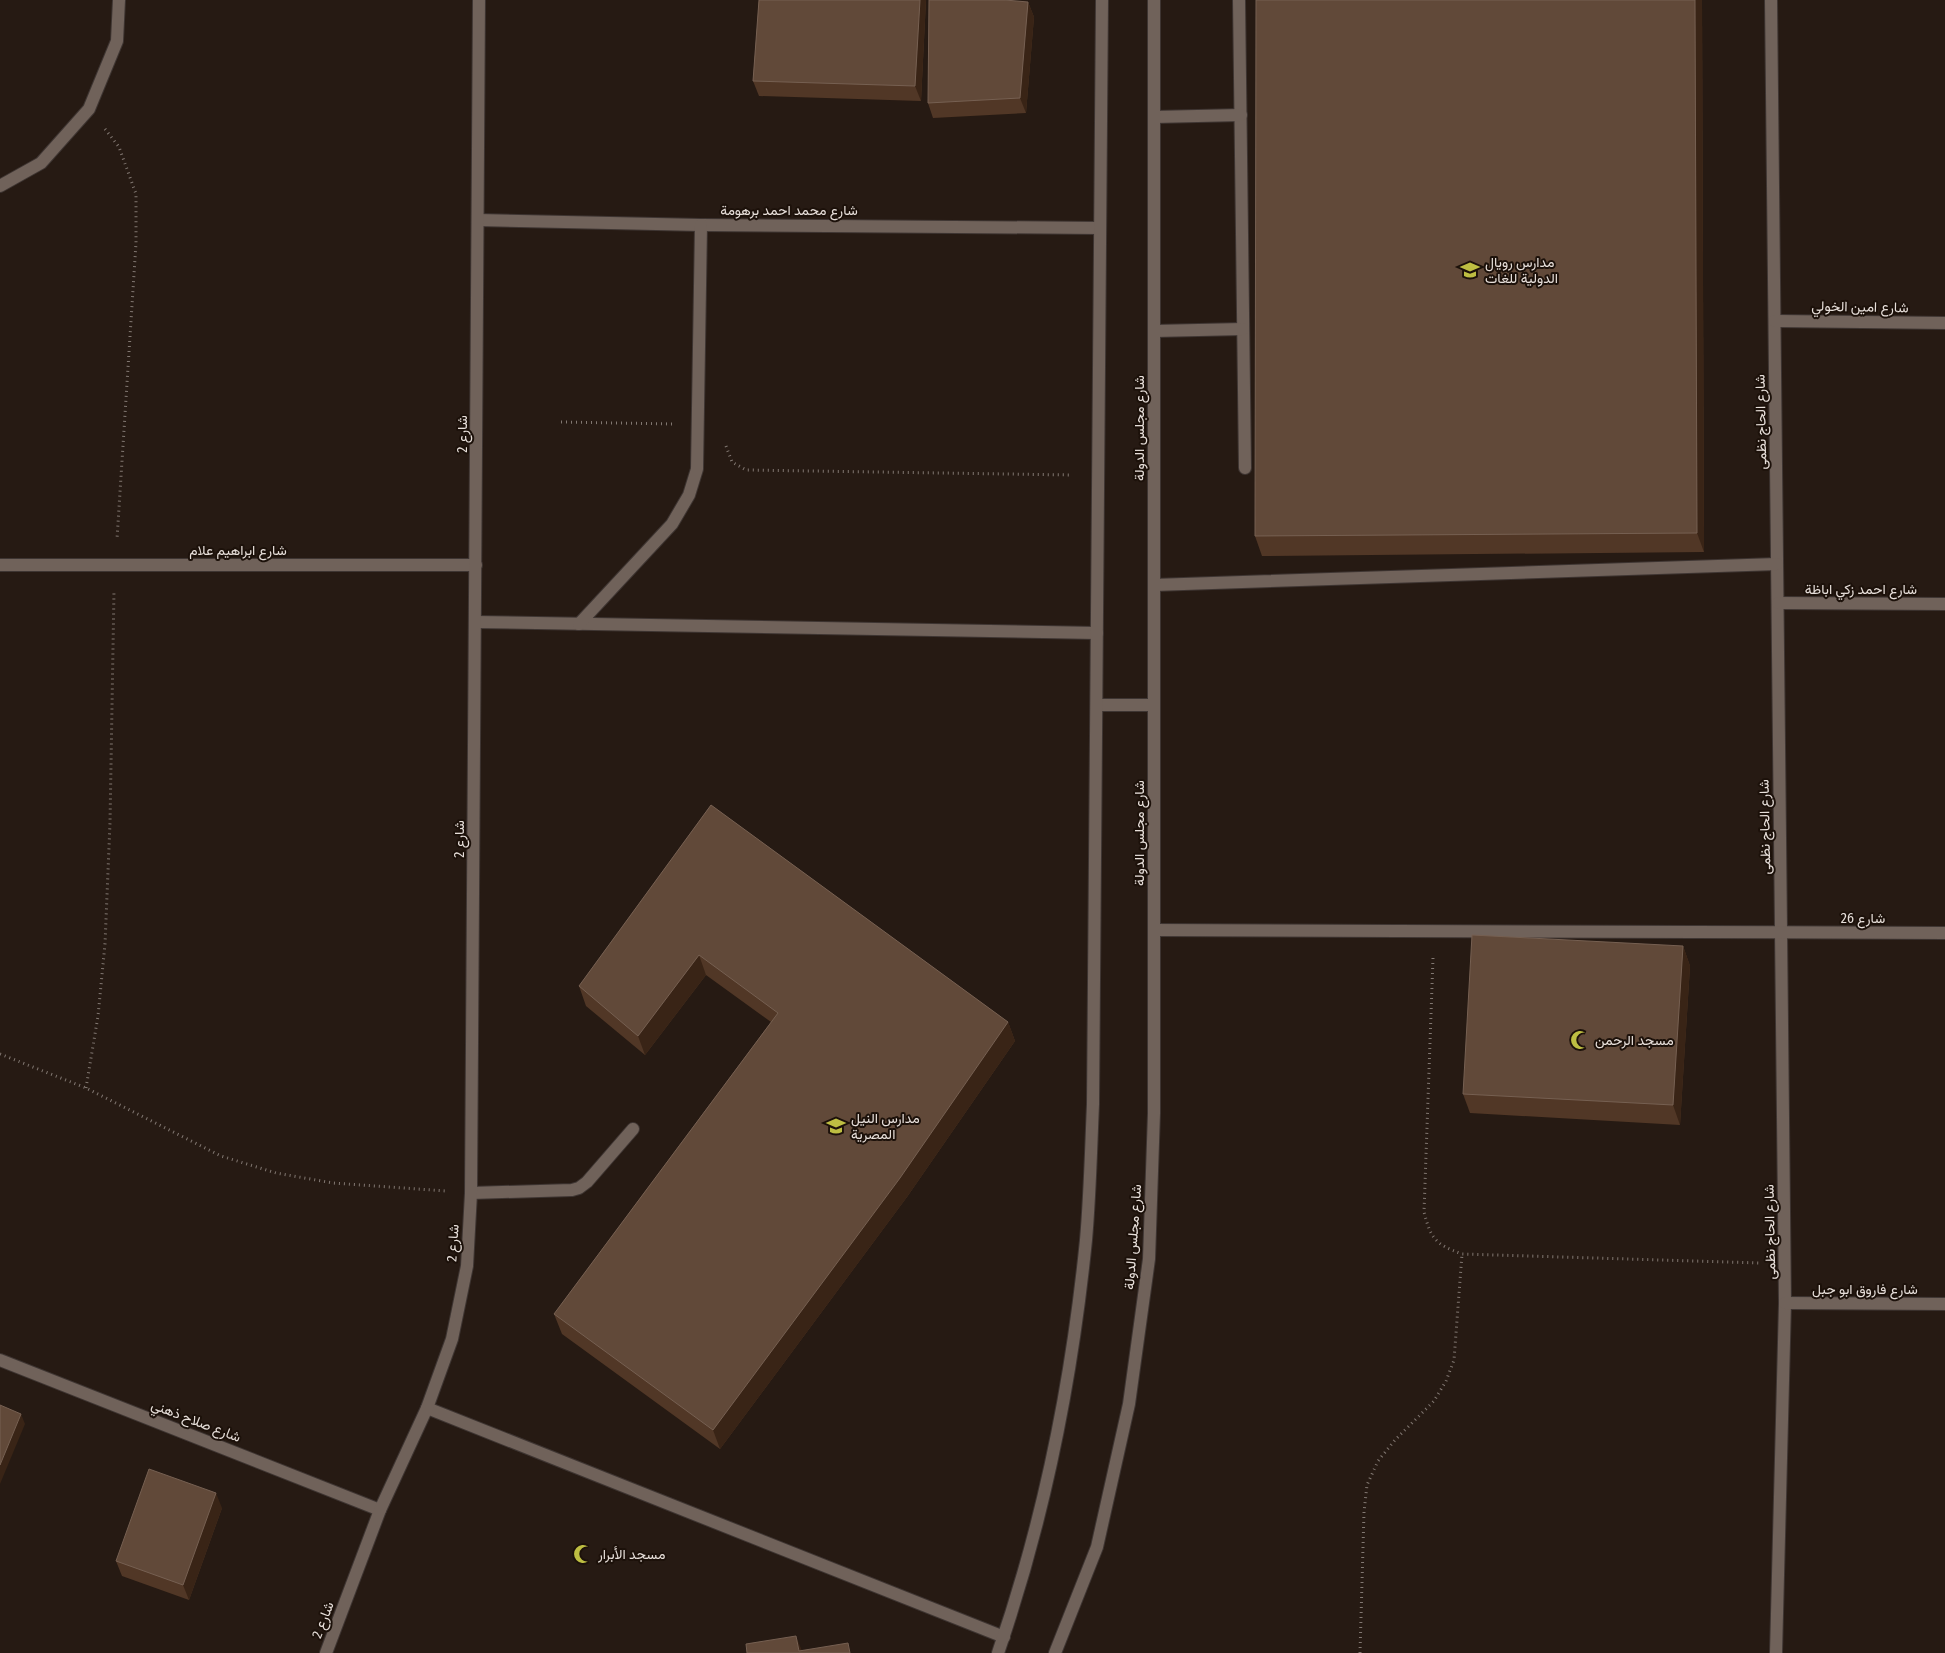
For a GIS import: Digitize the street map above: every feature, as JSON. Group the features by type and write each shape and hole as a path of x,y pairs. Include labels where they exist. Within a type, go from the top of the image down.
{"street":[{"path":"0,186 40,163 89,109 117,41 119,0"},
{"name":"شارع 2","path":"326,1653 380,1510 427,1408 452,1339 467,1266 471,1193 479,0"},
{"path":"998,1653 1043,1497 1068,1374 1086,1240 1093,1104 1102,0"},
{"name":"شارع مجلس الدولة","path":"1055,1653 1097,1547 1130,1404 1148,1259 1154,1113 1154,0"},
{"path":"1240,0 1245,468"},
{"name":"شارع الحاج نظمى","path":"1771,0 1786,1303 1776,1653"},
{"path":"1154,117 1241,115"},
{"name":"شارع محمد احمد برهومة","path":"478,220 701,225 1100,228"},
{"path":"579,624 672,524 689,495 697,470 701,225"},
{"name":"شارع امين الخولي","path":"1775,321 1945,323"},
{"path":"1154,331 1243,328"},
{"path":"1154,586 1777,564"},
{"name":"شارع ابراهيم علام","path":"0,565 476,565"},
{"name":"شارع احمد زكي اباظة","path":"1778,603 1945,604"},
{"path":"476,622 1097,633"},
{"path":"1096,705 1154,705"},
{"name":"شارع 26","path":"1154,930 1945,934"},
{"path":"471,1193 572,1190 579,1188 587,1182 633,1129"},
{"name":"شارع فاروق ابو جبل","path":"1786,1303 1945,1304"},
{"name":"شارع صلاح ذهني","path":"0,1360 380,1510"},
{"path":"427,1408 1004,1637"}],"path":[{"path":"86,1088 98,1016 106,936 115,565 136,243 136,194 119,147 89,109"},
{"path":"561,422 698,424"},
{"path":"726,440 726,448 732,462 746,470 1097,476"},
{"path":"1434,931 1424,1212 1429,1232 1443,1247 1462,1254 1785,1264"},
{"path":"0,1054 86,1088 220,1156 276,1173 333,1183 471,1193"},
{"path":"1360,1653 1364,1512 1367,1485 1378,1461 1395,1440 1434,1400 1446,1381 1454,1360 1462,1254"}],"building":[{"path":"759,0 920,0 915,86 753,81"},
{"path":"929,0 1005,0 1028,2 1020,98 928,103"},
{"name":"مدارس رويال الدولية للغات","path":"1256,0 1695,0 1697,533 1255,536"},
{"name":"مدارس النيل المصرية","path":"711,805 1008,1022 900,1178 713,1430 554,1314 778,1013 699,955 638,1036 579,986"},
{"name":"مسجد الرحمن","path":"1472,935 1683,946 1673,1105 1463,1094"},
{"path":"0,1405 21,1414 0,1465"},
{"path":"149,1469 216,1493 183,1585 116,1561"},
{"path":"796,1636 799,1651 848,1643 850,1653 747,1653 746,1644"}],"place":[{"name":"مدارس رويال الدولية للغات","path":"1470,270"},
{"name":"مسجد الرحمن","path":"1580,1040"},
{"name":"مدارس النيل المصرية","path":"836,1126"},
{"name":"مسجد الأبرار","path":"583,1554"}]}
